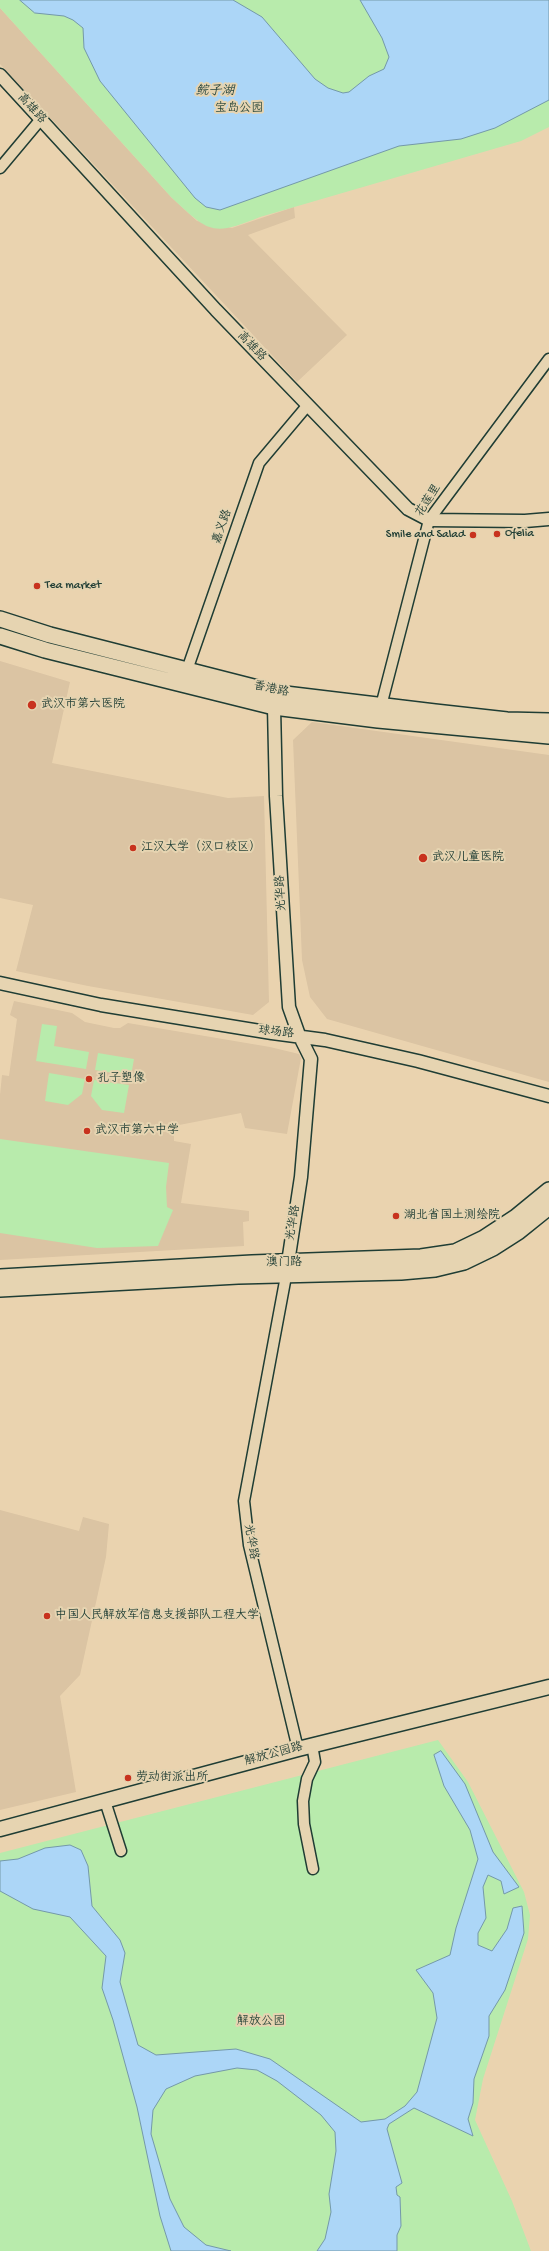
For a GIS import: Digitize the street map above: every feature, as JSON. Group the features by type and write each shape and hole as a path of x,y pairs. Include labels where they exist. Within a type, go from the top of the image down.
{"main road":[{"name":"香港路","path":"0,619 50,635 187,670 276,700 381,706 507,720 549,721"},
{"name":"香港路","path":"0,636 45,650 276,700 386,721 549,736"},
{"name":"澳门路","path":"0,1289 238,1276 287,1269 421,1257 455,1252 484,1238 516,1216 549,1190"},
{"name":"澳门路","path":"0,1277 287,1269 401,1272 435,1269 464,1262 493,1248 518,1232 549,1207"},
{"name":"解放公园路","path":"0,1829 312,1745 549,1687"}],"street":[{"name":"高雄路","path":"0,75 216,310 408,509 429,520 525,521 549,519"},
{"path":"0,168 40,119"},
{"name":"花莲里","path":"381,706 429,520 549,359"},
{"name":"嘉义路","path":"187,670 259,463 307,406"},
{"name":"光华路","path":"276,700 276,796 289,1007 299,1035 311,1059 301,1177 287,1269 244,1501 249,1545 298,1749"},
{"name":"球场路","path":"0,983 101,1005 272,1033 299,1035 418,1061 549,1096"},
{"path":"312,1745 315,1762 307,1779 302,1801 304,1824 313,1869"},
{"path":"105,1800 121,1851"}],"shaded area":[{"path":"0,8 171,197 197,221 232,228 294,207 295,218 248,235 347,335 297,382 0,64"},
{"name":"江汉大学（汉口校区）","path":"0,661 70,682 52,763 228,798 264,796 269,1002 253,1015 88,986 16,971 33,905 0,898"},
{"name":"武汉儿童医院","path":"312,722 549,755 549,1082 327,1019 310,997 302,960 293,740"},
{"name":"武汉市第六中学","path":"14,1001 72,1013 85,1022 114,1028 120,1028 128,1023 270,1047 299,1054 301,1058 287,1134 245,1128 241,1113 174,1126 174,1141 191,1144 181,1203 249,1211 249,1221 243,1222 244,1246 0,1260 0,1095 2,1075 9,1076 17,1019 10,1015"},
{"name":"中国人民解放军信息支援部队工程大学","path":"0,1510 79,1531 83,1517 109,1524 106,1557 80,1675 60,1696 76,1792 0,1810"}],"green space":[{"name":"鲩子湖","path":"0,0 549,0 549,127 521,141 260,217 231,227 220,229 211,228 194,218 171,197 0,8"},
{"path":"42,1024 57,1026 54,1046 89,1052 86,1069 36,1061"},
{"path":"98,1053 134,1059 131,1076 95,1070"},
{"path":"49,1073 85,1079 82,1094 68,1105 45,1101"},
{"path":"94,1080 129,1085 124,1113 102,1110 91,1096"},
{"path":"0,1139 169,1163 166,1187 167,1207 173,1210 158,1246 97,1248 0,1233"},
{"name":"解放公园","path":"438,1740 468,1782 524,1892 530,1915 528,1939 483,2079 475,2120 512,2201 531,2251 0,2251 0,1853"}],"water":[{"name":"鲩子湖","path":"20,0 233,0 262,17 315,79 328,88 343,93 349,92 369,76 384,69 389,57 382,38 360,0 549,0 549,100 495,128 461,139 399,146 220,210 206,207 195,198 100,81 84,48 83,28 73,20 64,16 35,13"},
{"path":"441,1751 465,1784 493,1852 519,1887 504,1894 501,1881 488,1875 483,1887 486,1918 478,1933 478,1945 492,1951 507,1929 513,1908 522,1906 524,1933 505,1990 489,2016 489,2036 474,2079 473,2103 468,2119 473,2136 414,2108 389,2124 387,2129 402,2183 396,2187 397,2195 400,2197 401,2226 397,2235 397,2251 317,2251 325,2239 331,2212 329,2194 336,2151 335,2132 321,2115 277,2081 257,2070 237,2068 195,2076 166,2089 153,2110 151,2134 170,2199 184,2227 206,2245 231,2251 171,2251 160,2216 137,2107 113,2020 102,1988 106,1956 70,1917 33,1909 0,1891 0,1861 18,1859 45,1848 70,1845 81,1850 88,1866 92,1906 120,1940 125,1953 120,1982 138,2045 156,2055 236,2049 270,2059 361,2122 385,2119 405,2106 417,2092 437,2018 433,1993 416,1970 450,1955 456,1928 478,1859 470,1830 444,1786 434,1755"}],"place":[{"name":"Ofelia","path":"497,534"},
{"name":"Smile and Salad","path":"473,535"},
{"name":"Tea market","path":"37,586"},
{"name":"武汉市第六医院","path":"32,705"},
{"name":"江汉大学（汉口校区）","path":"133,848"},
{"name":"武汉儿童医院","path":"423,858"},
{"name":"孔子塑像","path":"89,1079"},
{"name":"武汉市第六中学","path":"87,1131"},
{"name":"湖北省国土测绘院","path":"396,1216"},
{"name":"中国人民解放军信息支援部队工程大学","path":"47,1616"},
{"name":"劳动街派出所","path":"128,1778"}],"park label":[{"name":"宝岛公园","path":"239,109"}]}
